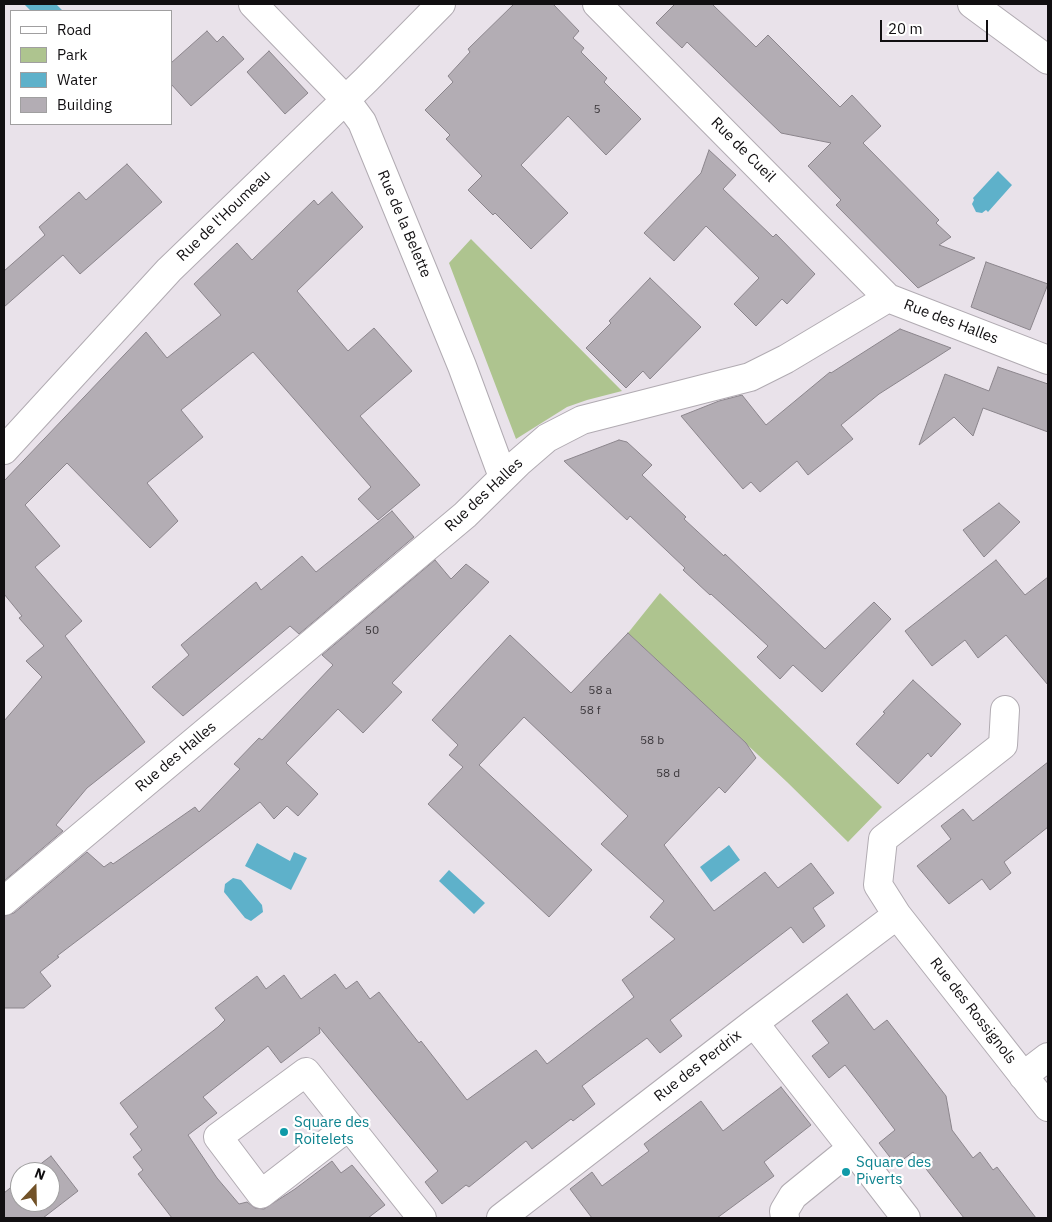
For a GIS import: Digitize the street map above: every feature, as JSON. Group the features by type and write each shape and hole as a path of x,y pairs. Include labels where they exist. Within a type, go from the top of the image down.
{"main road":[{"name":"Rue de la Belette","path":"253,4 345,99 362,122 462,366 503,477"},
{"name":"Rue de l'Houmeau","path":"8,436 169,270 366,80 441,4"},
{"name":"Rue de Cueil","path":"597,4 888,298"},
{"path":"972,4 1048,60"},
{"name":"Rue des Halles","path":"4,901 458,522 503,477 547,438 582,420 750,377 786,359 888,298 1048,360"},
{"name":"Rue des Rossignols","path":"1005,710 1003,745 882,839 878,886 897,915 1048,1107"},
{"name":"Rue des Perdrix","path":"501,1218 897,915"},
{"path":"754,1023 906,1218"},
{"path":"1023,1076 1048,1057"},
{"path":"349,1126 261,1194 218,1137 306,1072 349,1126 422,1218"},
{"path":"784,1218 784,1211 793,1196 852,1148"}],"green space":[{"path":"471,239 622,391 567,407 516,439 449,263"},
{"path":"660,593 882,807 848,842 628,633"}],"water":[{"path":"24,4 56,4 62,10 30,10"},
{"path":"998,171 1012,185 988,212 986,210 982,213 976,212 972,204 973,198"},
{"path":"257,843 290,861 294,852 307,858 291,890 245,866"},
{"path":"729,845 740,860 711,882 700,867"},
{"path":"449,870 485,903 474,914 439,881"},
{"path":"233,878 241,880 262,905 263,912 251,921 245,918 224,892 225,884"}],"building":[{"path":"514,4 553,4 579,31 573,38 584,48 581,52 607,78 604,82 641,119 606,155 568,116 521,165 568,213 531,249 495,213 493,215 468,190 482,176 446,139 450,135 425,110 453,82 448,76 470,52 468,49"},
{"path":"675,4 712,4 756,47 768,35 840,107 852,95 881,126 863,143 939,220 936,223 951,237 939,245 975,258 918,288 836,205 841,200 808,166 831,143 781,133 687,42 682,48 656,23"},
{"path":"207,31 217,42 223,36 244,59 191,106 172,85 172,62"},
{"path":"269,51 308,93 285,114 247,72"},
{"path":"709,150 736,175 723,189 773,237 776,234 815,274 787,304 782,299 756,326 734,304 759,278 706,226 674,261 644,233 701,173"},
{"path":"127,164 162,202 80,274 63,255 4,307 4,271 45,235 39,227 79,192 86,200"},
{"path":"332,192 363,227 297,291 348,351 374,328 412,371 360,416 420,485 378,520 358,499 371,487 253,352 181,410 203,437 147,483 178,521 150,548 67,463 25,505 60,546 35,567 82,621 65,636 145,742 87,788 56,825 63,831 4,881 4,721 42,677 26,661 44,646 19,618 22,616 4,594 4,481 146,332 167,358 221,315 194,284 237,243 252,260 314,200 318,205"},
{"path":"986,262 1048,284 1030,330 971,307"},
{"path":"650,278 701,327 650,379 643,371 626,388 586,348 611,323 609,321"},
{"path":"900,329 951,348 879,394 841,425 853,439 808,475 797,461 760,492 751,482 743,489 681,416 719,401 742,395 766,425 830,372"},
{"path":"998,367 1048,384 1048,432 983,408 973,436 954,417 919,445 945,374 989,391"},
{"path":"619,440 627,442 652,465 642,475 686,517 684,519 724,556 725,554 825,649 874,602 891,619 822,692 793,665 780,679 757,657 768,646 683,570 685,568 630,516 627,520 564,461"},
{"path":"999,503 1020,522 984,557 963,530"},
{"path":"392,511 414,537 299,634 290,626 183,716 152,687 189,655 181,645 256,582 261,590 302,556 316,572"},
{"path":"435,560 451,579 466,564 489,582 392,683 402,692 363,733 338,709 286,763 318,794 298,816 287,806 274,819 260,802 57,956 59,957 40,972 51,986 24,1008 4,1008 4,916 14,913 87,852 104,867 111,862 113,864 195,807 199,812 240,769 234,764 259,738 262,740 333,665 322,655"},
{"path":"996,560 1025,595 1048,577 1048,685 1006,635 978,658 965,640 932,666 905,631"},
{"path":"628,633 746,743 756,758 725,793 719,787 664,845 714,911 765,872 778,888 811,863 834,893 813,908 825,926 803,943 791,927 670,1020 682,1036 660,1053 647,1038 582,1086 595,1104 573,1121 571,1119 532,1149 526,1141 469,1187 466,1185 442,1204 425,1182 438,1171 319,1027 320,1033 281,1063 268,1046 203,1097 217,1113 188,1135 217,1178 239,1204 247,1202 255,1208 264,1209 295,1189 332,1161 341,1173 352,1165 385,1205 368,1218 172,1218 138,1174 143,1170 133,1157 142,1150 130,1134 138,1127 120,1103 218,1027 225,1020 215,1008 257,976 266,989 284,975 301,999 335,974 346,989 357,981 370,999 379,992 419,1043 421,1041 467,1100 536,1050 547,1064 634,997 622,980 675,939 650,917 664,901 601,844 628,816 524,717 479,765 592,870 549,917 428,804 463,767 449,755 458,745 432,720 510,635 571,693"},
{"path":"913,680 961,724 931,757 928,753 898,784 856,744"},
{"path":"1048,762 1048,827 1004,862 1011,873 990,890 982,879 949,904 917,866 951,839 941,826 963,809 973,821"},
{"path":"847,994 874,1030 887,1020 946,1096 952,1130 973,1158 980,1152 993,1170 997,1167 1036,1218 964,1218 913,1152 896,1165 879,1143 895,1130 870,1097 845,1065 829,1078 812,1056 829,1043 812,1021"},
{"path":"781,1087 811,1125 764,1162 774,1176 717,1218 592,1218 570,1189 592,1172 602,1186 649,1151 644,1144 701,1101 723,1131"},
{"path":"51,1156 56,1162 43,1162"},
{"path":"60,1168 78,1191 60,1205"},
{"path":"10,1188 10,1212 51,1212 43,1218 4,1218 4,1193"}],"place":[{"name":"Square des Roitelets","path":"284,1132"},
{"name":"Square des Piverts","path":"846,1172"}]}
